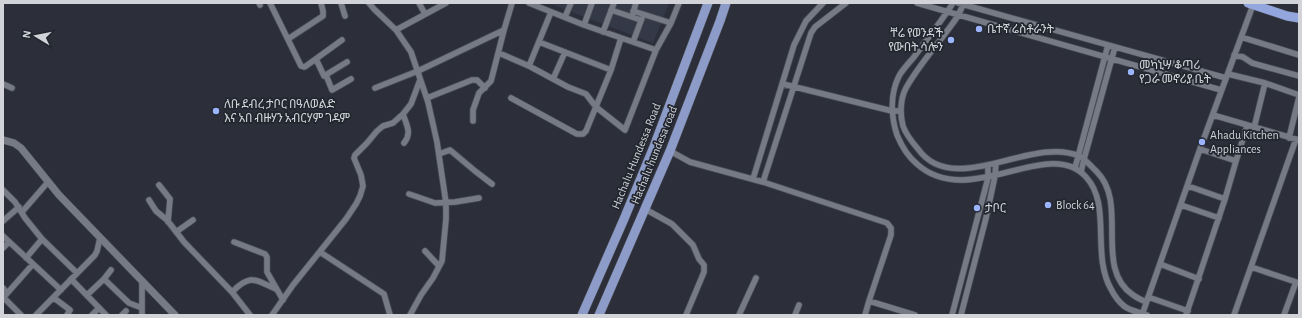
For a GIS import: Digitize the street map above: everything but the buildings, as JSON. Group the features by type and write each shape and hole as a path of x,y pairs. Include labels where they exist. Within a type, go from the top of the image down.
{"highway":[{"path":"1251,4 1299,18"}],"main road":[{"name":"Hachalu Hundessa Road","path":"582,315 653,148 708,3"},
{"name":"Hachalu hundesa road","path":"599,315 670,150 726,3"},
{"path":"624,219 637,229"}],"street":[{"path":"270,3 301,66 304,67 342,40"},
{"path":"288,39 323,16 321,3"},
{"path":"341,3 345,16"},
{"path":"369,3 396,30 411,52 427,98 439,154 446,203 442,261 433,278 421,294 410,315"},
{"path":"418,3 425,14"},
{"path":"396,30 446,3"},
{"path":"473,121 475,102 479,93 491,82 512,3"},
{"path":"529,3 584,25 656,50"},
{"path":"565,17 570,3"},
{"path":"584,25 592,3"},
{"path":"603,32 614,3"},
{"path":"631,17 636,3"},
{"path":"499,53 529,66 568,87 586,94 596,107 625,130 656,50 671,23 679,3"},
{"path":"753,179 794,45 801,30 812,13 823,3"},
{"path":"763,182 806,44 815,27 846,3"},
{"path":"917,3 1221,90"},
{"path":"953,3 948,12 899,75 896,83 892,111 893,123 901,145 909,157 925,172 946,179 968,181 1049,164 1075,168 1081,172 1088,178 1098,198 1100,213 1101,260 1106,280 1114,296 1124,306 1144,314 1147,299 1241,37 1251,4"},
{"path":"1247,126 1219,218 1187,313 1133,295 1125,288 1118,277 1114,265 1109,194 1102,177 1084,160 1078,156 1064,152 1047,152 979,167 962,169 946,167 934,163 920,152 904,127 901,112 905,89 959,15 961,4 1114,47 1227,76 1266,82 1299,96 1289,138"},
{"path":"611,10 631,17 642,17 671,23"},
{"path":"633,10 642,17"},
{"path":"529,66 551,12"},
{"path":"633,42 642,17"},
{"path":"375,88 418,71 504,30"},
{"path":"1241,37 1299,55"},
{"path":"511,98 577,134 583,134 586,131 611,70 621,38"},
{"path":"539,42 611,70"},
{"path":"1075,168 1108,45"},
{"path":"1081,172 1114,47"},
{"path":"553,79 565,52"},
{"path":"1234,55 1243,57 1252,63 1299,76"},
{"path":"316,59 323,74 326,75 332,90 351,79"},
{"path":"326,75 347,62"},
{"path":"272,315 293,285 346,219 360,196 363,186 354,158 355,155 368,143 377,131 383,126 393,122 403,114 411,104 420,80"},
{"path":"427,98 472,80 477,80 485,88"},
{"path":"1254,128 1266,82"},
{"path":"3,84 12,88"},
{"path":"783,84 901,112"},
{"path":"403,114 409,133 408,138 404,143"},
{"path":"1213,115 1298,140 1234,315"},
{"path":"3,140 18,145 48,182 175,315"},
{"path":"439,154 450,150 492,184"},
{"path":"670,150 690,162 763,182 879,219 887,223 891,228 891,235 865,315"},
{"path":"1200,150 1236,161"},
{"path":"961,315 985,226 995,176 996,163"},
{"path":"952,315 988,178 988,165"},
{"path":"3,221 20,209 48,182"},
{"path":"159,185 170,200 168,222"},
{"path":"1188,186 1225,199"},
{"path":"3,190 20,209 27,221 42,240 77,273"},
{"path":"409,194 435,203 446,203 479,198"},
{"path":"149,200 156,211 168,222 184,242 232,292 250,315"},
{"path":"1181,205 1219,218"},
{"path":"645,209 672,224 693,245 699,259 704,265 704,272 686,315"},
{"path":"176,232 193,220"},
{"path":"3,236 61,290"},
{"path":"36,315 95,255 100,238"},
{"path":"26,258 42,240"},
{"path":"3,248 10,242"},
{"path":"234,242 265,254 267,257 267,272 283,300"},
{"path":"425,251 440,266"},
{"path":"320,252 384,294 390,315"},
{"path":"19,314 4,294 33,264"},
{"path":"1160,264 1199,278"},
{"path":"1251,267 1297,282 1284,315"},
{"path":"87,295 111,270"},
{"path":"739,315 756,278"},
{"path":"71,279 106,315"},
{"path":"104,279 129,303 142,308"},
{"path":"232,292 249,279 276,289"},
{"path":"142,281 142,315"},
{"path":"54,298 69,312 76,315"},
{"path":"869,301 915,315"},
{"path":"795,315 799,305"},
{"path":"92,315 99,308"}],"shaded area":[{"path":"548,3 669,3 653,43"}],"place":[{"name":"ቤተኛ ሬስቶራንት","path":"979,29"},
{"name":"ቸሬ የወንዳች የውበት ሳሎን","path":"951,40"},
{"name":"መካኒሣ ቆጣሪ የጋራ መኖሪያ ቤት","path":"1131,72"},
{"name":"ለቡ ደብረ ታቦር በዓለወልድ እና አበ ብዙሃን አብርሃም ገዳም","path":"216,111"},
{"name":"Ahadu Kitchen Appliances","path":"1202,142"},
{"name":"Block 64","path":"1048,205"},
{"name":"ታቦር","path":"977,208"}]}
